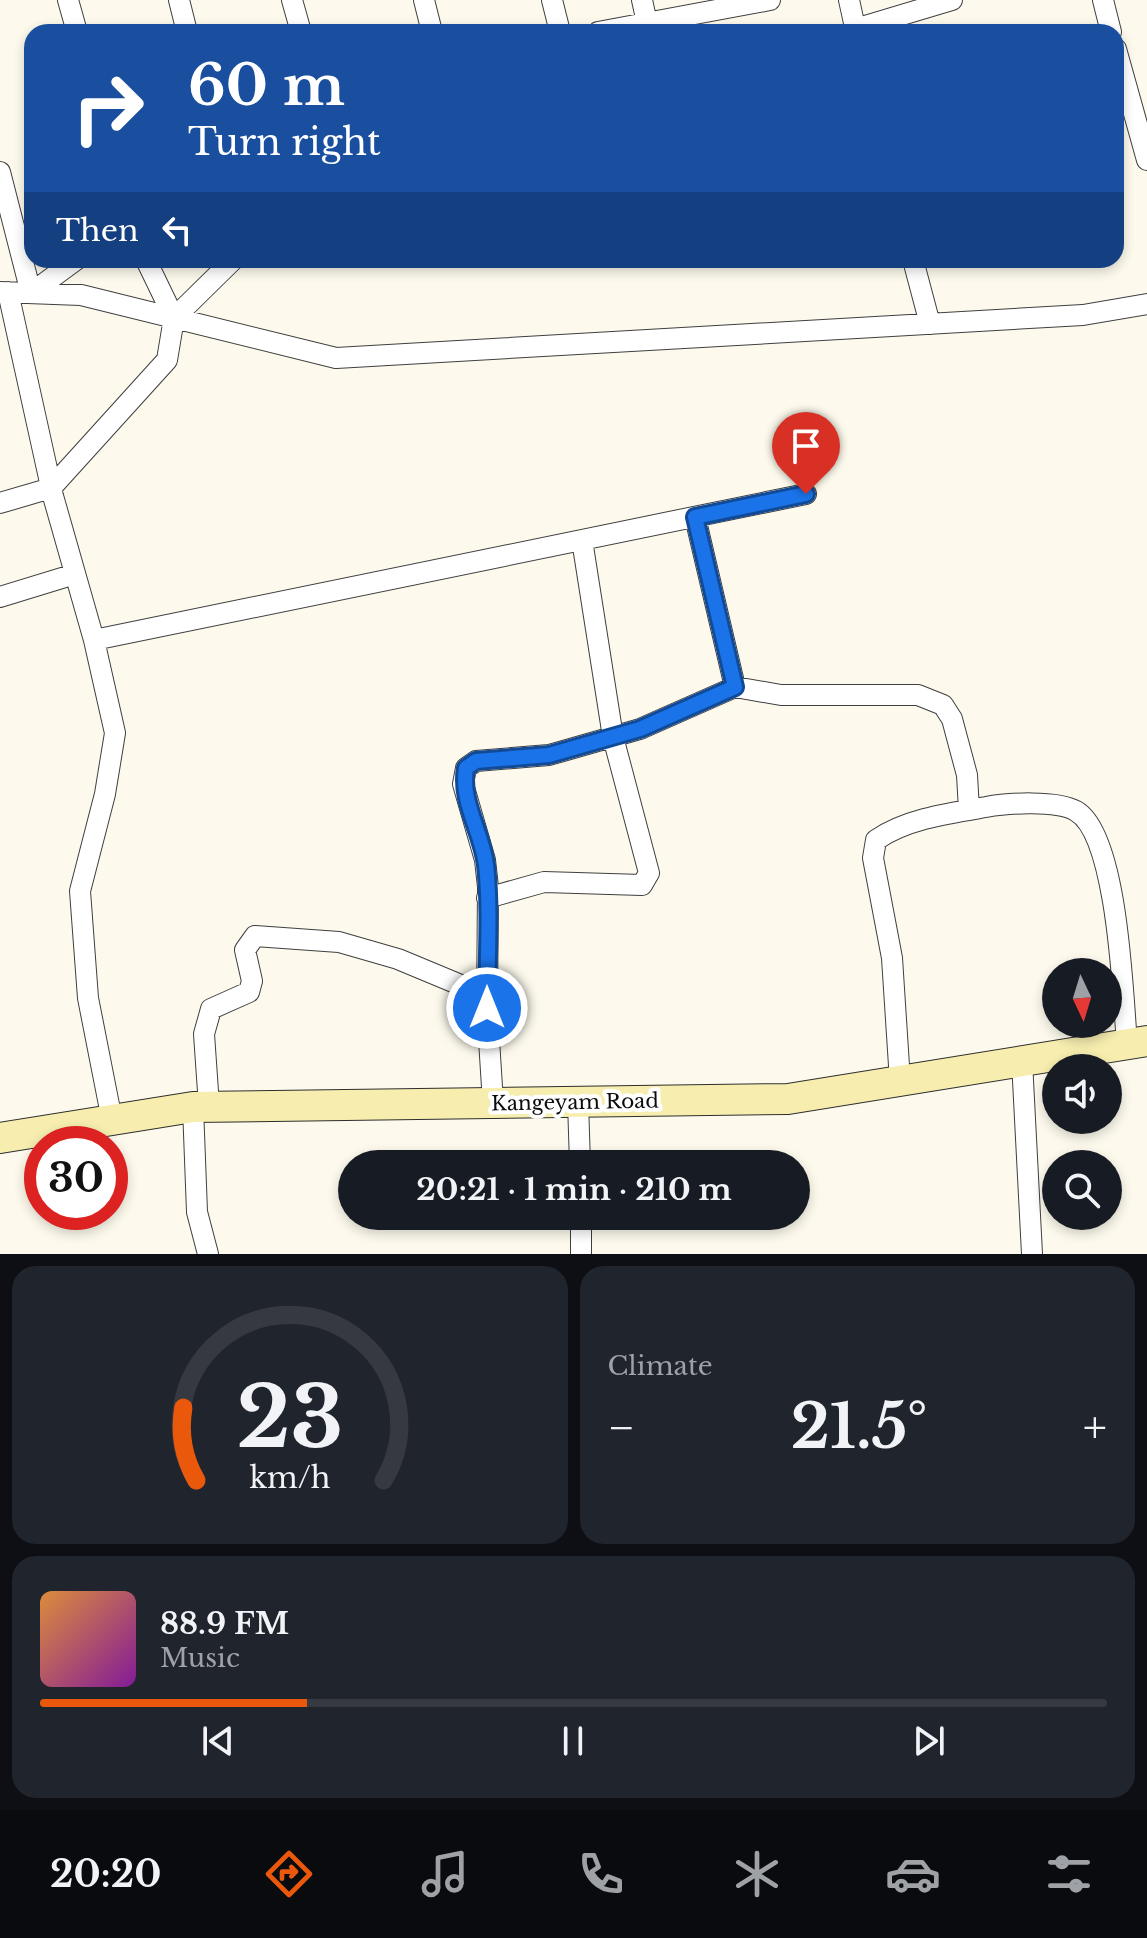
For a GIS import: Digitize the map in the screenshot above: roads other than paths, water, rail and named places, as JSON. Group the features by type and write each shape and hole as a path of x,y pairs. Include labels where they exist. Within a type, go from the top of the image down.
{"main road":[{"name":"Kangeyam Road","path":"0,1138 201,1106 788,1099 1137,1043"}],"street":[{"path":"68,0 75,24"},
{"path":"179,0 185,24"},
{"path":"292,0 299,24"},
{"path":"424,0 430,24"},
{"path":"552,0 558,24"},
{"path":"642,0 647,23"},
{"path":"642,24 770,0"},
{"path":"849,0 855,24"},
{"path":"875,24 952,0"},
{"path":"1103,0 1109,24"},
{"path":"1124,78 1147,160"},
{"path":"0,172 24,266"},
{"path":"25,268 31,293"},
{"path":"31,293 65,268"},
{"path":"0,503 51,488 167,360 174,318 150,268"},
{"path":"174,318 225,268"},
{"path":"915,268 930,324"},
{"path":"112,1120 88,998 80,891 105,794 115,733 4,292 81,295 336,358 1083,315 1147,304"},
{"path":"94,640 806,494"},
{"path":"695,517 735,687"},
{"path":"487,898 544,882 642,885 649,873 613,737 582,540"},
{"path":"0,597 75,574"},
{"path":"493,1103 487,996 485,860 463,784 466,768 476,761 549,755 613,737 679,713 735,687 781,695 918,695 943,705 952,719 962,748 969,810"},
{"path":"900,1081 892,958 873,858 876,840 891,829 1003,804 1054,805 1076,811 1090,825 1112,888 1137,1043"},
{"path":"208,1254 197,1212 204,1034 211,1009 249,992 252,981 245,950 255,936 339,942 398,959 487,996"},
{"path":"1022,1061 1032,1254"},
{"path":"578,1102 580,1150"},
{"path":"581,1230 581,1254"}]}
